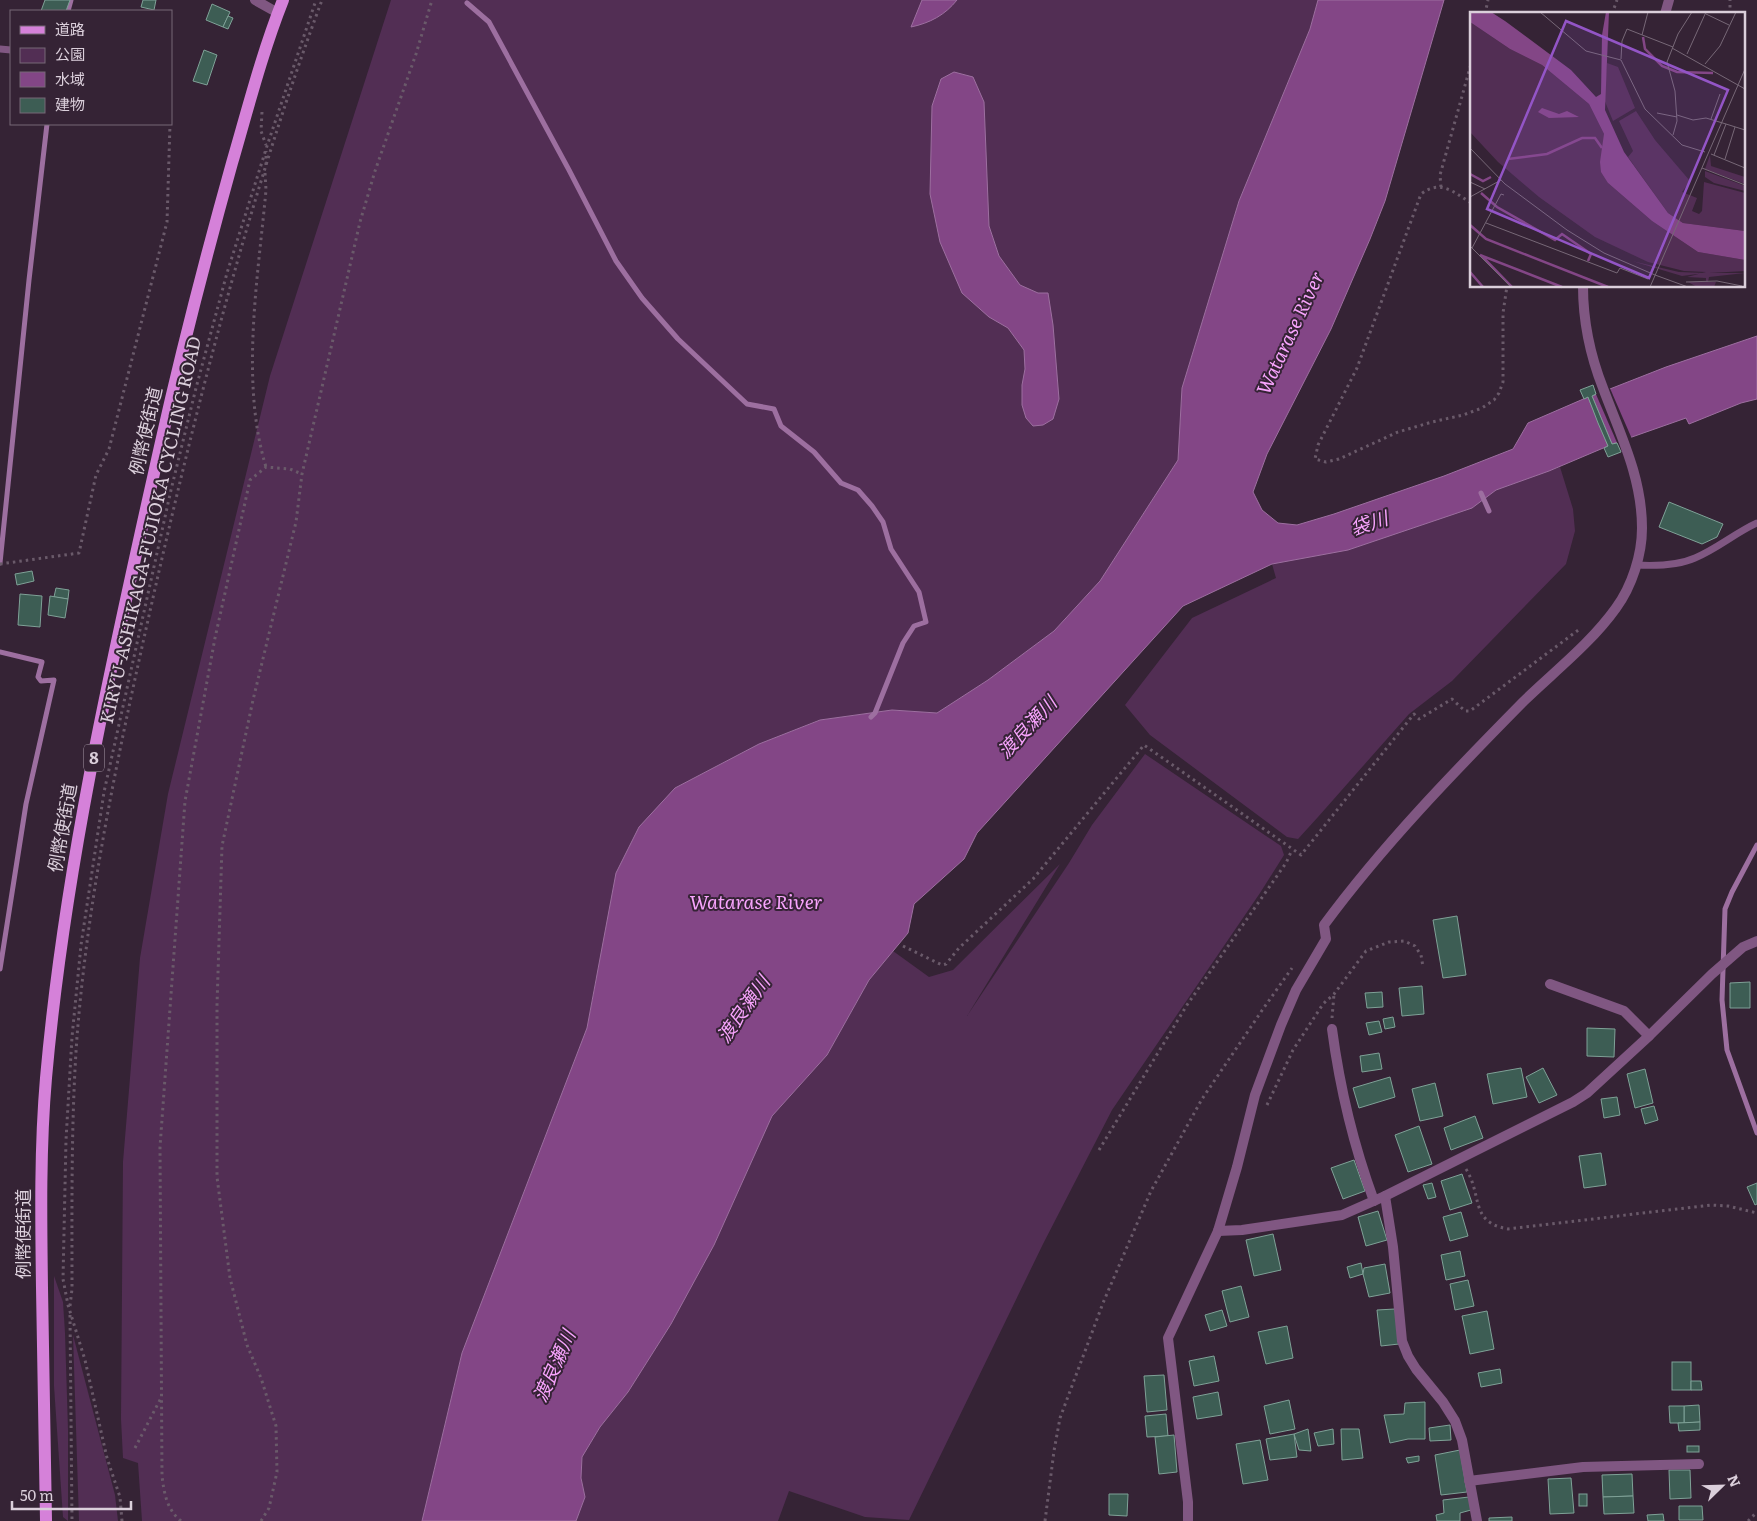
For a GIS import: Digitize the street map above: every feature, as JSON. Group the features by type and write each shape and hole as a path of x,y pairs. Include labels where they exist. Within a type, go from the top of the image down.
{"main road":[{"name":"8","path":"278,13 283,0"},
{"name":"例幣使街道","path":"46,1521 41,1226 42,1152 46,1080 59,962 78,840 106,697 131,575 182,351 254,86 278,13"}],"street":[{"path":"255,0 278,13"},
{"path":"1188,1521 1188,1502 1168,1338 1218,1231 1237,1167 1255,1095 1296,990 1326,939 1324,926 1385,849 1448,780 1617,607 1628,588 1636,565 1642,530 1641,502 1637,479 1603,388 1588,340 1583,288"},
{"path":"1218,1231 1242,1230 1342,1215 1385,1196 1573,1102 1587,1093 1649,1036 1712,974 1743,947 1757,941"},
{"path":"1550,984 1624,1011 1649,1036"},
{"path":"1332,1029 1338,1075 1349,1124 1374,1201"},
{"path":"1385,1196 1393,1247 1402,1341 1412,1363 1443,1402 1455,1421 1462,1440 1477,1521"},
{"path":"1469,1481 1583,1467 1699,1464"}],"lane":[{"path":"1636,565 1672,564 1695,559 1757,523"}],"path":[{"name":"KIRYU-ASHIKAGA-FUJIOKA CYCLING ROAD","path":"122,1521 120,1497 107,1458 63,1279 66,1140 72,1037 81,946 104,792 171,490 228,273 267,146 316,0"},
{"path":"72,1521 70,1310 72,1289 72,1140 77,1039 86,947 117,765 177,494 230,288 265,171 322,0"},
{"path":"261,1521 269,1508 277,1472 276,1426 261,1378 248,1345 230,1278 217,1177 217,1005 222,846 253,700 296,522 302,474 360,222 432,0"},
{"path":"1613,12 1617,0"},
{"path":"1441,187 1440,175 1470,68"},
{"path":"262,103 261,132 267,146 266,190 254,318 253,367 255,408 260,447 266,467"},
{"path":"0,564 80,553 96,475 110,449 167,222 170,125"},
{"path":"1470,203 1447,188 1428,188 1421,194 1357,368 1318,445 1315,459 1326,462 1339,459 1398,432 1463,415 1482,408 1494,400 1503,382 1503,313 1507,288"},
{"path":"181,1521 169,1507 164,1493 162,1476 160,1147 185,801 215,638 250,480 266,467 285,468 302,474"},
{"path":"903,946 942,965 946,964 959,948 1033,879 1144,746 1300,855 1414,714 1419,719 1452,699 1465,711 1470,711 1586,625"},
{"path":"1099,1150 1187,1005 1286,863 1292,850"},
{"path":"1045,1521 1060,1418 1103,1303 1151,1192 1202,1099 1296,963"},
{"path":"1332,1029 1334,994 1342,982"},
{"path":"1458,1158 1468,1174 1482,1215 1487,1223 1495,1227 1508,1229 1711,1205 1728,1206 1757,1213"},
{"path":"135,1448 162,1396"},
{"path":"1748,1521 1757,1512"}],"green space":[{"path":"391,0 1318,0 1310,29 1239,201 1182,388 1178,460 1100,581 1054,631 988,680 937,713 892,710 819,720 759,744 675,788 596,978 587,1028 462,1353 422,1521 142,1521 138,1463 123,1458 121,1419 123,1162 140,958 168,794 270,376"},
{"path":"1560,467 1573,509 1575,531 1566,564 1452,681 1409,714 1298,839 1287,837 1150,735 1125,705 1192,618 1276,578 1272,564 1348,549 1471,508 1496,490"},
{"path":"1145,754 1281,846 1284,855 1112,1110 1043,1244 909,1520 865,1517 789,1491 778,1521 576,1521 585,1497 581,1478 582,1457 600,1427 628,1392 671,1324 714,1245 772,1116 827,1055 869,980 893,951 929,977 953,970 1060,864 967,1016 1069,863 1092,825"},
{"path":"54,1276 63,1302 65,1333 68,1521 63,1517 54,1386"},
{"path":"73,1335 115,1495 118,1521 79,1521"}],"water":[{"path":"922,0 957,0 937,18 911,27"},
{"name":"Watarase River","path":"1318,0 1444,0 1385,201 1331,329 1267,454 1253,492 1262,510 1278,523 1297,525 1444,476 1513,449 1528,423 1588,397 1608,446 1549,471 1496,490 1472,508 1348,550 1272,564 1183,606 977,833 964,859 914,904 908,933 869,980 827,1055 772,1116 714,1245 671,1324 628,1392 600,1427 582,1457 581,1478 585,1497 576,1521 422,1521 462,1353 587,1028 616,873 639,827 675,788 759,744 820,720 892,710 937,713 988,680 1054,631 1100,581 1178,460 1182,388 1239,201 1310,29"},
{"path":"954,72 973,77 984,102 989,226 999,256 1020,285 1038,293 1048,293 1053,325 1059,399 1053,419 1043,425 1033,426 1026,418 1022,405 1022,385 1025,369 1024,350 1008,328 989,317 962,293 940,242 930,194 932,106 941,79"},
{"path":"1757,336 1757,399 1741,403 1689,424 1686,418 1612,444 1592,396 1666,367"}],"pier":[{"path":"1609,386 1632,439 1618,445 1595,392"}],"building":[{"path":"45,0 70,0 66,10 41,10"},
{"path":"143,0 156,0 154,10 141,7"},
{"path":"212,4 230,12 223,27 206,20"},
{"path":"228,16 233,18 228,29 223,27"},
{"path":"204,50 217,55 207,85 193,81"},
{"path":"1593,385 1596,394 1592,396 1612,444 1617,443 1621,452 1608,457 1604,448 1608,446 1588,397 1584,399 1580,390"},
{"path":"1669,502 1723,524 1717,537 1702,544 1659,527"},
{"path":"32,571 34,581 17,585 15,574"},
{"path":"56,588 69,590 68,599 54,597"},
{"path":"20,594 42,596 40,627 18,625"},
{"path":"50,596 68,599 65,618 48,615"},
{"path":"1457,916 1466,975 1443,978 1433,920"},
{"path":"1750,982 1750,1008 1730,1008 1730,983"},
{"path":"1422,986 1424,1014 1402,1016 1399,988"},
{"path":"1382,992 1383,1007 1367,1008 1365,993"},
{"path":"1393,1017 1395,1027 1385,1029 1383,1019"},
{"path":"1379,1021 1382,1032 1369,1035 1366,1023"},
{"path":"1587,1028 1615,1029 1614,1057 1587,1056"},
{"path":"1379,1053 1382,1069 1362,1072 1360,1056"},
{"path":"1521,1068 1527,1097 1493,1104 1487,1074"},
{"path":"1543,1068 1557,1095 1539,1103 1526,1077"},
{"path":"1645,1069 1653,1103 1635,1108 1627,1074"},
{"path":"1390,1077 1395,1097 1359,1108 1353,1088"},
{"path":"1435,1083 1443,1116 1420,1121 1412,1089"},
{"path":"1617,1097 1620,1115 1604,1118 1601,1099"},
{"path":"1654,1106 1658,1120 1645,1124 1641,1109"},
{"path":"1475,1116 1483,1138 1451,1150 1444,1128"},
{"path":"1419,1126 1432,1164 1408,1172 1395,1135"},
{"path":"1601,1153 1606,1185 1584,1188 1579,1156"},
{"path":"1354,1160 1365,1191 1343,1199 1331,1168"},
{"path":"1462,1174 1472,1203 1450,1210 1441,1181"},
{"path":"1432,1183 1436,1197 1428,1199 1423,1185"},
{"path":"1757,1183 1757,1204 1755,1205 1747,1187"},
{"path":"1378,1211 1387,1240 1366,1246 1358,1217"},
{"path":"1461,1212 1468,1236 1450,1241 1443,1217"},
{"path":"1273,1234 1281,1270 1254,1276 1246,1240"},
{"path":"1460,1251 1465,1276 1446,1280 1441,1255"},
{"path":"1361,1263 1363,1274 1350,1278 1347,1267"},
{"path":"1385,1264 1390,1293 1369,1297 1363,1274 1364,1268"},
{"path":"1468,1280 1474,1306 1455,1310 1450,1284"},
{"path":"1241,1286 1249,1317 1230,1322 1222,1291"},
{"path":"1395,1309 1399,1344 1381,1346 1377,1310"},
{"path":"1222,1310 1227,1326 1210,1331 1205,1315"},
{"path":"1487,1311 1494,1349 1470,1354 1462,1316"},
{"path":"1287,1326 1293,1358 1266,1364 1258,1332"},
{"path":"1214,1356 1219,1381 1194,1386 1189,1361"},
{"path":"1672,1362 1691,1362 1691,1390 1672,1390"},
{"path":"1500,1369 1502,1383 1481,1387 1478,1373"},
{"path":"1164,1375 1167,1410 1147,1412 1144,1376"},
{"path":"1691,1381 1701,1381 1702,1390 1691,1390"},
{"path":"1218,1392 1222,1415 1197,1419 1193,1397"},
{"path":"1289,1400 1295,1429 1270,1434 1264,1406"},
{"path":"1425,1402 1425,1439 1408,1439 1390,1443 1384,1415 1404,1414 1405,1403"},
{"path":"1699,1405 1700,1422 1684,1423 1684,1406"},
{"path":"1669,1406 1684,1406 1684,1423 1670,1423"},
{"path":"1166,1414 1168,1436 1147,1437 1145,1416"},
{"path":"1700,1422 1700,1430 1679,1431 1678,1423"},
{"path":"1450,1425 1451,1440 1430,1441 1429,1428"},
{"path":"1308,1429 1311,1451 1299,1450 1294,1434"},
{"path":"1333,1429 1334,1444 1318,1446 1314,1433"},
{"path":"1341,1429 1359,1429 1363,1458 1342,1460"},
{"path":"1294,1434 1297,1457 1270,1460 1266,1439"},
{"path":"1174,1435 1177,1472 1159,1474 1155,1437"},
{"path":"1260,1440 1268,1480 1243,1484 1236,1444"},
{"path":"1687,1446 1699,1446 1699,1452 1687,1452"},
{"path":"1460,1450 1467,1492 1441,1495 1435,1455"},
{"path":"1419,1456 1419,1461 1408,1463 1406,1458"},
{"path":"1669,1470 1690,1470 1691,1498 1670,1499"},
{"path":"1632,1474 1633,1496 1603,1497 1602,1475"},
{"path":"1571,1478 1574,1513 1550,1514 1548,1479"},
{"path":"1109,1494 1128,1494 1127,1516 1109,1515"},
{"path":"1579,1494 1587,1494 1587,1506 1579,1506"},
{"path":"1633,1496 1634,1513 1604,1514 1603,1497"},
{"path":"1469,1497 1471,1510 1460,1513 1460,1521 1437,1521 1436,1515 1444,1513 1443,1500"},
{"path":"1679,1506 1702,1506 1703,1520 1679,1520"},
{"path":"1663,1514 1664,1521 1648,1521 1647,1515"},
{"path":"1512,1517 1512,1521 1489,1521 1489,1518"}],"waterway":[{"path":"68,10 71,0"},
{"path":"467,3 489,22 616,261 642,298 678,339 747,404 774,409 781,426 814,452 841,483 858,490 883,522 891,549 919,592 926,622 914,626 903,643 875,713 871,717"},
{"path":"0,563 47,125"},
{"path":"1481,493 1489,511"},
{"path":"0,652 42,662 38,677 41,681 54,680 26,804 0,969"},
{"path":"1757,845 1725,909 1722,1000 1727,1050 1757,1133"}],"water label":[{"name":"袋川","path":"1369,523"},
{"name":"渡良瀬川","path":"1027,727"},
{"name":"渡良瀬川","path":"743,1009"},
{"name":"渡良瀬川","path":"554,1366"}]}
